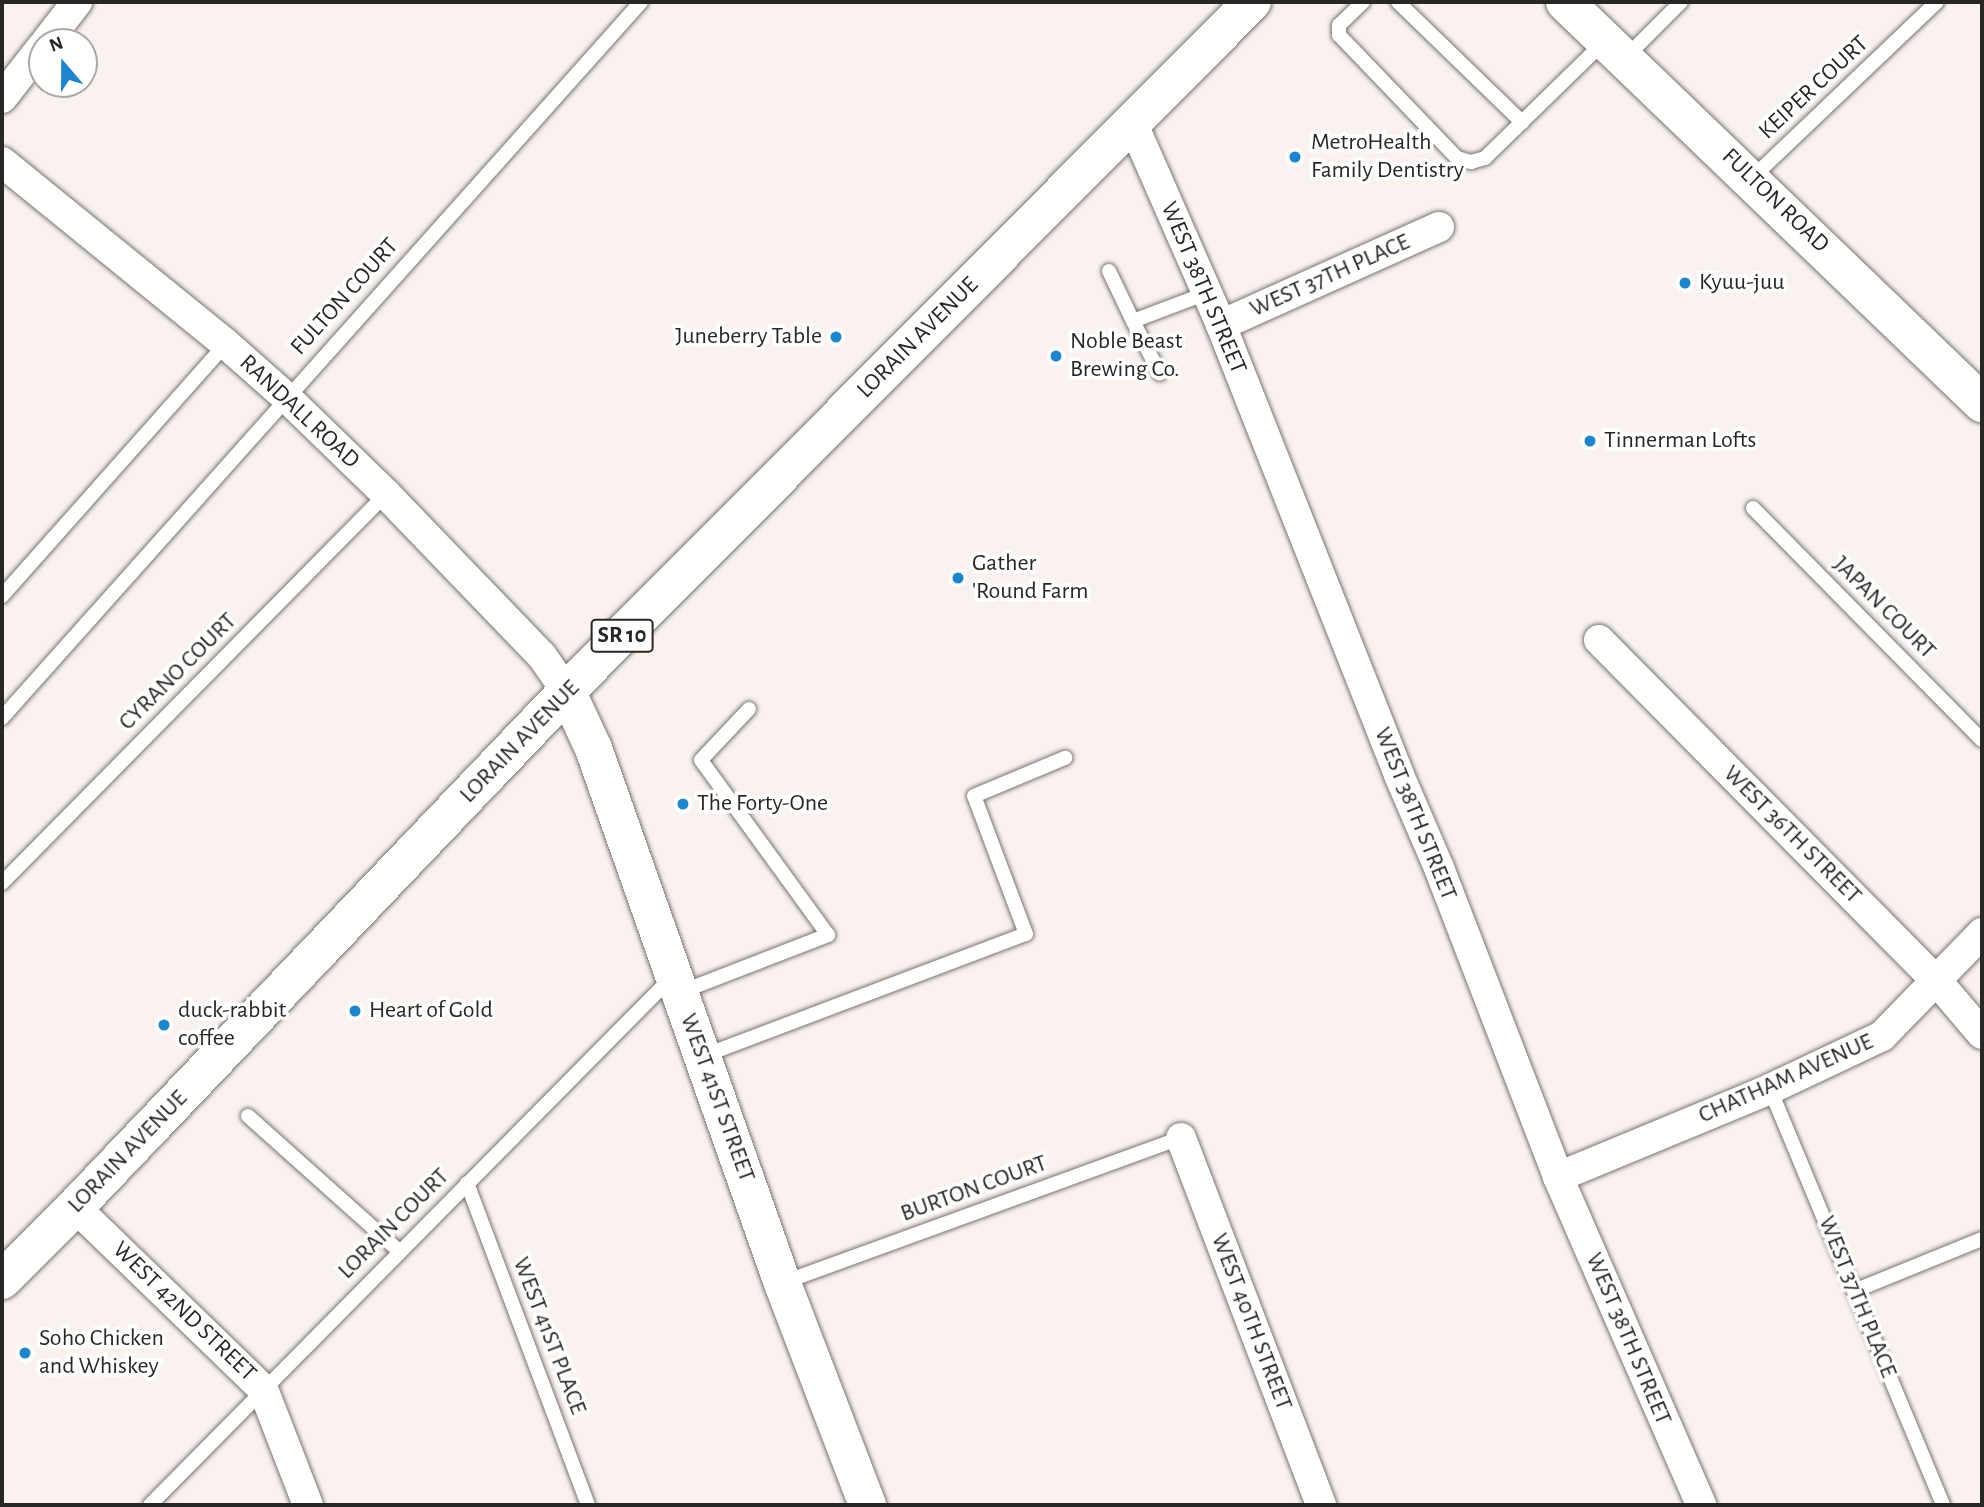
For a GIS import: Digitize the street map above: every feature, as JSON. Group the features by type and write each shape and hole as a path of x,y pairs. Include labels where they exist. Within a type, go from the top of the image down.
{"main road":[{"name":"LORAIN AVENUE","path":"2,1280 567,692 1252,2"},
{"name":"FULTON ROAD","path":"1568,3 1982,403"}],"street":[{"path":"57,28 77,2"},
{"path":"2,97 28,64"},
{"name":"WEST 38TH STREET","path":"1132,122 1221,325 1399,775 1439,868 1558,1177 1700,1505"},
{"name":"RANDALL ROAD","path":"2,162 286,397 386,494 542,656 567,692"},
{"name":"WEST 37TH PLACE","path":"1221,325 1439,227"},
{"name":"WEST 36TH STREET","path":"1599,640 1936,980 1982,1034"},
{"name":"WEST 41ST STREET","path":"567,692 593,748 782,1283 867,1505"},
{"name":"CHATHAM AVENUE","path":"1558,1177 1770,1089 1882,1036 1982,933"},
{"name":"WEST 40TH STREET","path":"1181,1138 1321,1505"},
{"name":"WEST 42ND STREET","path":"75,1207 263,1389 308,1505"}],"lane":[{"name":"FULTON COURT","path":"2,718 641,2"},
{"path":"1363,2 1339,24 1339,34 1457,158 1471,162 1485,158 1522,122 1615,49 1681,2"},
{"path":"1398,2 1522,122"},
{"name":"KEIPER COURT","path":"1752,178 1937,2"},
{"path":"1109,271 1160,374"},
{"path":"1133,321 1207,293"},
{"path":"2,596 226,345"},
{"name":"CYRANO COURT","path":"2,883 386,494"},
{"name":"JAPAN COURT","path":"1753,508 1982,740"},
{"path":"676,985 828,935 701,760 749,709"},
{"path":"703,1056 1026,934 974,796 1065,758"},
{"name":"LORAIN COURT","path":"150,1505 467,1183 676,985"},
{"name":"WEST 37TH PLACE","path":"1770,1089 1943,1505"},
{"path":"248,1116 399,1251"},
{"name":"BURTON COURT","path":"782,1283 1181,1138"},
{"name":"WEST 41ST PLACE","path":"467,1183 588,1505"},
{"path":"1854,1291 1982,1239"}],"place":[{"name":"MetroHealth Family Dentistry","path":"1295,157"},
{"name":"Kyuu-juu","path":"1685,283"},
{"name":"Juneberry Table","path":"836,337"},
{"name":"Noble Beast Brewing Co.","path":"1056,356"},
{"name":"Tinnerman Lofts","path":"1590,441"},
{"name":"Gather 'Round Farm","path":"958,578"},
{"name":"The Forty-One","path":"683,804"},
{"name":"Heart of Gold","path":"355,1011"},
{"name":"duck-rabbit coffee","path":"164,1025"},
{"name":"Soho Chicken and Whiskey","path":"25,1353"}]}
